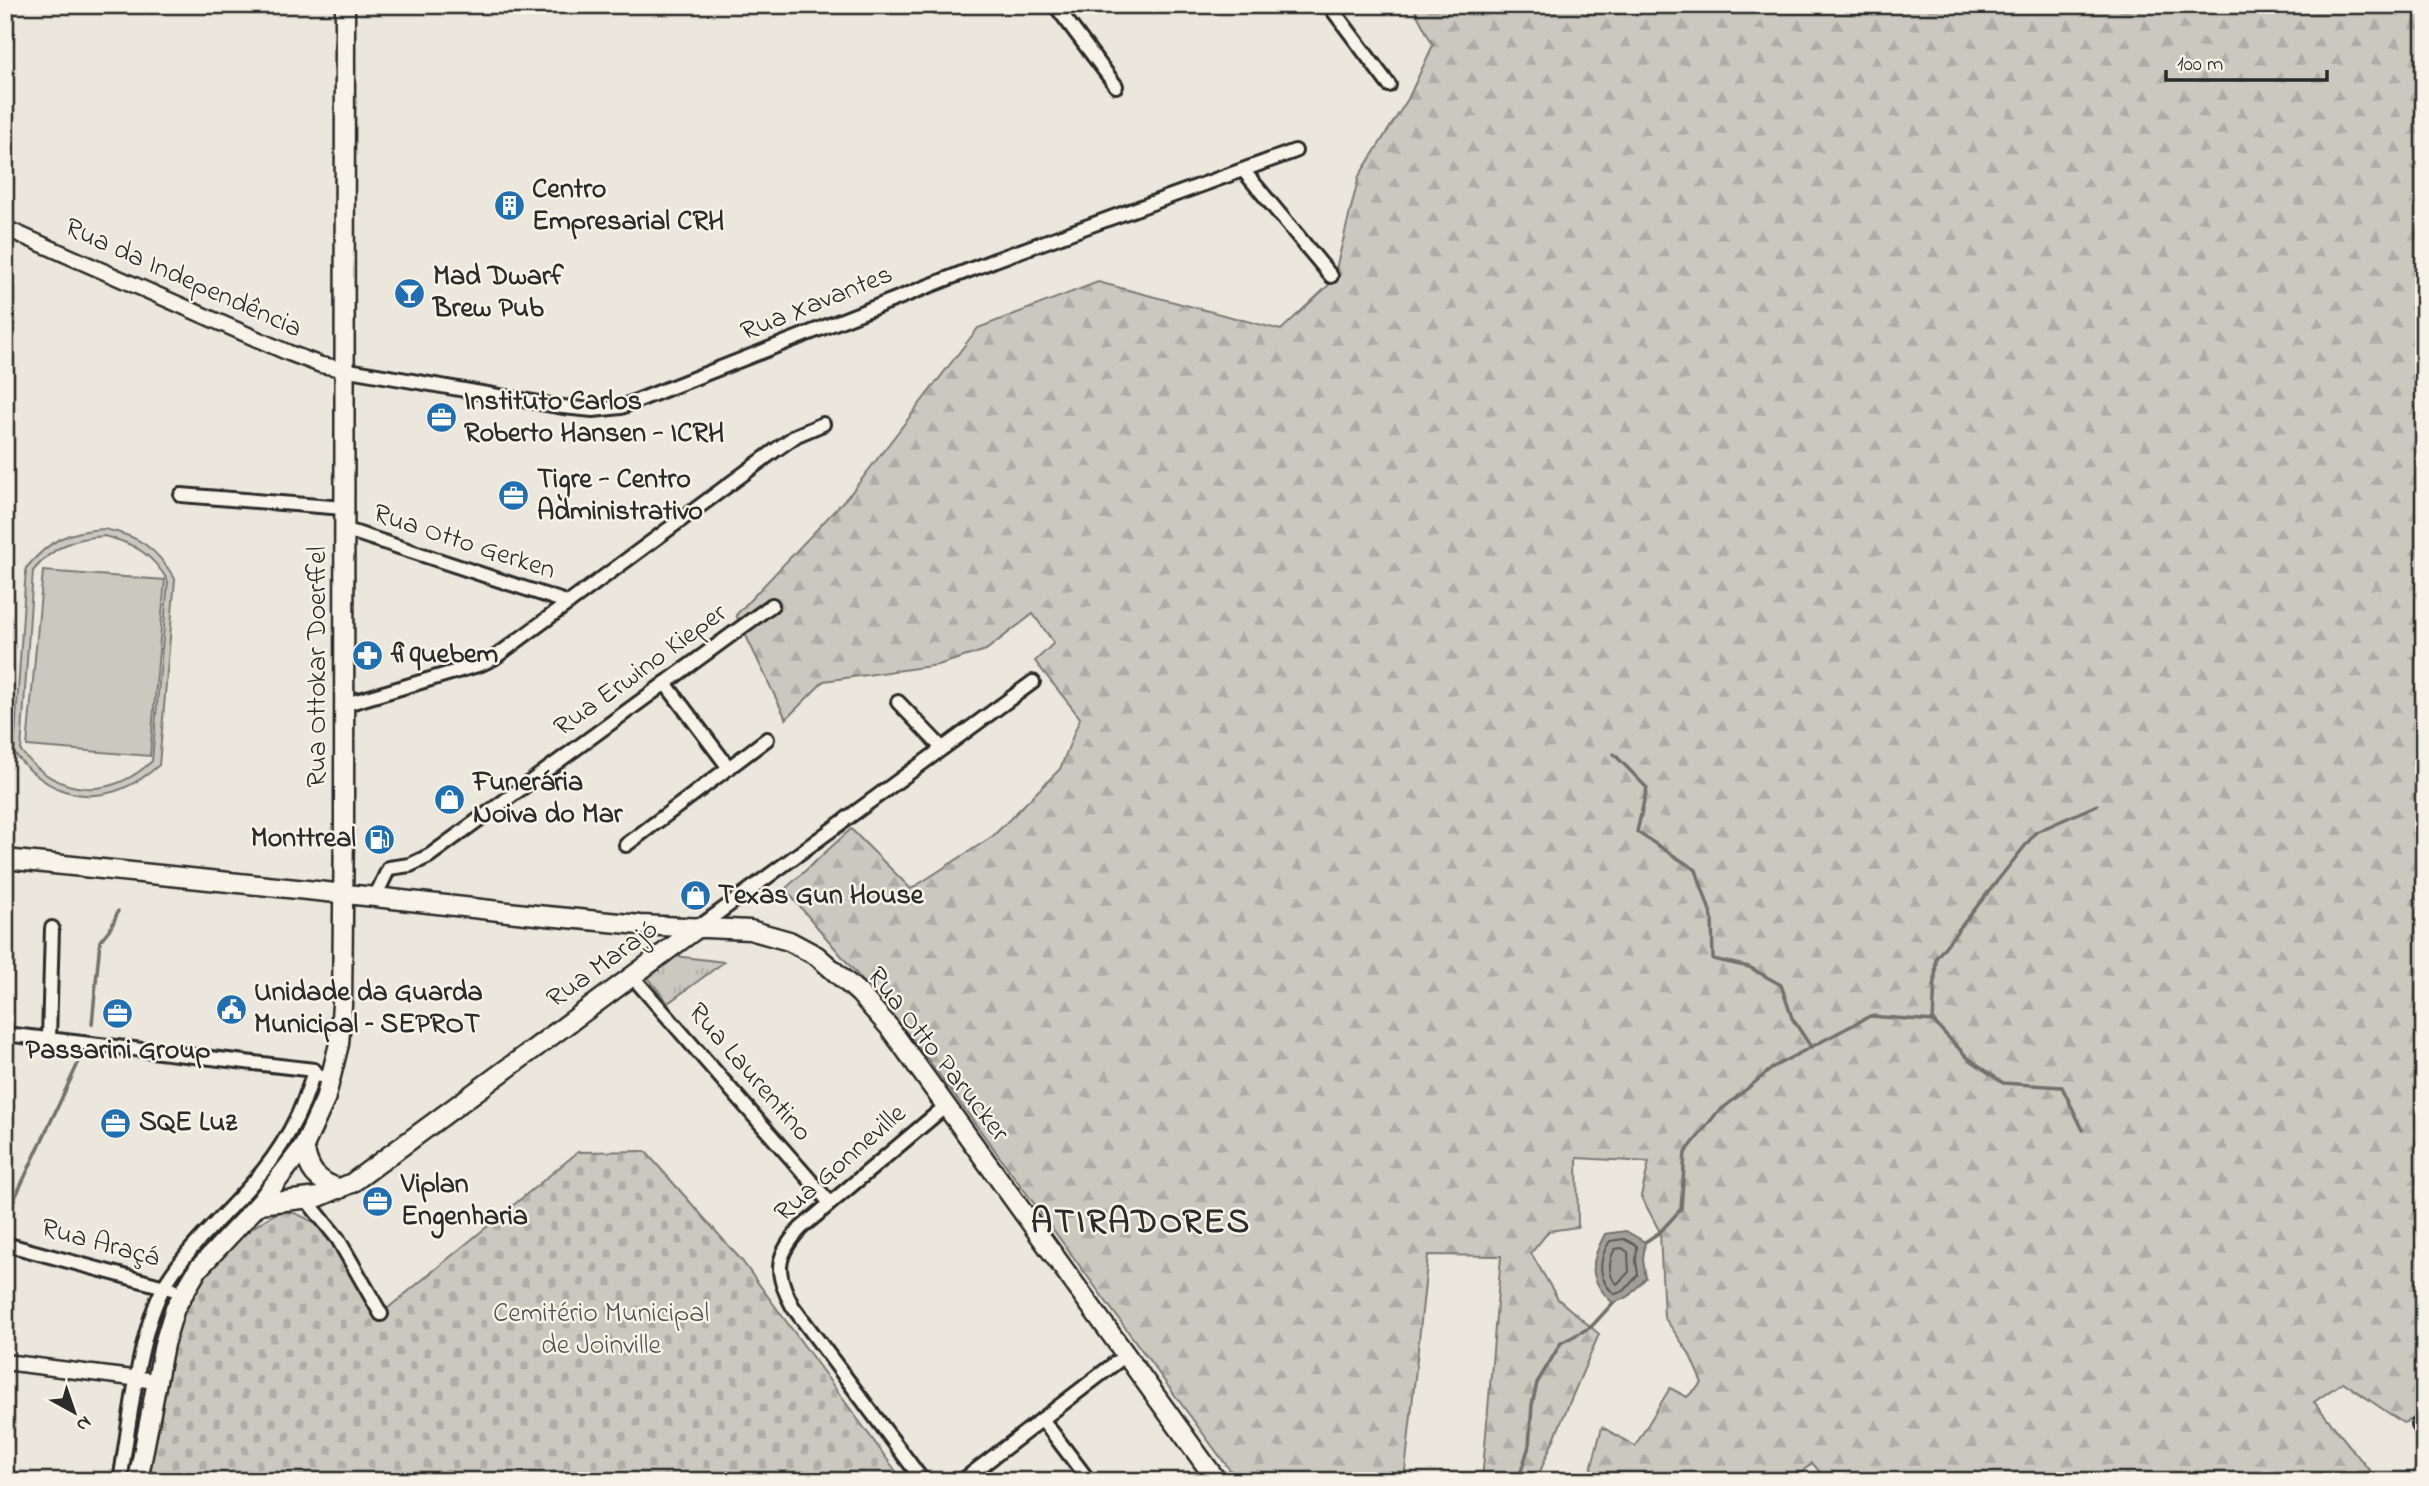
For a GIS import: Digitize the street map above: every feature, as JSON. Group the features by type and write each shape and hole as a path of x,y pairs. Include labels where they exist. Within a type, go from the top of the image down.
{"main road":[{"name":"Rua Ottokar Doerffel","path":"138,1481 167,1330 182,1293 213,1250 260,1204 304,1146 319,1118 330,1088 340,1033 344,894 345,5"},
{"path":"343,858 360,883 375,897"},
{"name":"Rua Otto Parucker","path":"5,859 640,925 750,930 789,940 817,956 843,977 875,1010 947,1105 1217,1481"},
{"path":"640,925 649,929 657,938 653,960"},
{"name":"Rua Marajó","path":"260,1204 305,1198 340,1189 699,927"},
{"path":"304,1146 313,1174 326,1184 340,1189"}],"street":[{"path":"1055,5 1116,86"},
{"path":"1329,5 1389,85"},
{"name":"Rua Xavantes","path":"343,369 563,407 593,410 621,407 995,260 1295,151"},
{"path":"1243,170 1331,276"},
{"name":"Rua da Independência","path":"5,228 289,353 321,365 343,369"},
{"path":"343,705 481,664 506,650 777,449 797,435 823,424"},
{"path":"181,495 344,508"},
{"name":"Rua Otto Gerken","path":"344,529 569,603"},
{"name":"Rua Erwino Kieper","path":"375,897 388,868 410,865 429,856 772,605"},
{"name":"Rua Marajó","path":"699,927 1033,682"},
{"path":"665,683 729,768"},
{"path":"898,702 942,748"},
{"path":"626,845 767,739"},
{"path":"49,1039 52,928"},
{"name":"Rua Laurentino","path":"632,976 830,1203"},
{"path":"5,1034 314,1070 330,1088"},
{"path":"120,1481 150,1322 164,1287 189,1251 252,1185 274,1156 299,1113 309,1091 314,1070"},
{"name":"Rua Gonneville","path":"923,1481 793,1307 781,1282 779,1268 788,1241 947,1105"},
{"path":"305,1198 338,1239 382,1314"},
{"name":"Rua Araçá","path":"5,1244 182,1293"},
{"path":"962,1481 1127,1354"},
{"path":"5,1362 156,1381"},
{"path":"1042,1419 1089,1481"}],"green space":[{"path":"1412,5 1603,5 1614,14 1702,5 2191,5 2201,8 2204,5 2424,5 2424,1415 2403,1423 2343,1382 2314,1402 2378,1481 1828,1481 1812,1463 1792,1481 1588,1481 1602,1427 1635,1446 1670,1388 1687,1397 1702,1383 1689,1353 1664,1317 1660,1232 1641,1196 1649,1162 1577,1158 1578,1227 1549,1231 1531,1253 1558,1299 1599,1334 1536,1481 1482,1481 1501,1256 1428,1255 1404,1481 1238,1481 921,1050 785,889 851,829 911,889 993,836 1060,769 1080,718 1035,661 1054,643 1033,614 986,650 938,665 824,681 786,719 736,615 851,493 978,328 1098,282 1281,330 1333,281 1359,176 1408,99 1433,45"},
{"path":"104,529 128,535 146,545 161,559 175,579 159,765 121,789 84,795 47,783 14,753 26,568 43,550 60,539 80,532","holes":["104,536 133,546 149,557 168,581 152,761 136,774 118,783 84,788 51,777 35,766 21,751 33,571 64,545"]},
{"path":"43,571 165,580 150,756 27,746"},
{"path":"675,956 724,962 668,1003 647,976"},
{"name":"Cemitério Municipal de Joinville","path":"645,1151 742,1261 903,1481 143,1481 163,1375 186,1309 203,1278 225,1251 262,1221 282,1212 294,1213 311,1221 319,1216 382,1313 578,1152"}],"water":[{"path":"1626,1231 1645,1242 1643,1260 1646,1278 1628,1297 1613,1303 1595,1279 1594,1263 1605,1234"}],"waterway":[{"path":"1614,754 1647,788 1637,832 1696,870 1712,917 1713,959 1749,967 1781,985 1792,1018 1811,1047"},
{"path":"1933,1021 1936,958 2036,832 2097,805"},
{"path":"92,1024 100,941 112,926 118,911"},
{"path":"1645,1242 1660,1232 1681,1209 1685,1153 1716,1114 1775,1066 1870,1016 1933,1021 1968,1058 2003,1083 2062,1087 2083,1130"},
{"path":"5,1219 82,1055"},
{"path":"1518,1481 1529,1446 1532,1405 1537,1383 1561,1343 1591,1327 1613,1303"}],"place":[{"name":"Centro Empresarial CRH","path":"509,206"},
{"name":"Mad Dwarf Brew Pub","path":"410,293"},
{"name":"Instituto Carlos Roberto Hansen - ICRH","path":"441,418"},
{"name":"Tigre - Centro Administrativo","path":"514,496"},
{"name":"fiquebem","path":"368,655"},
{"name":"Funerária Noiva do Mar","path":"450,799"},
{"name":"Monttreal","path":"379,839"},
{"name":"Texas Gun House","path":"695,896"},
{"name":"Unidade da Guarda Municipal – SEPROT","path":"231,1009"},
{"name":"Passarini Group","path":"118,1014"},
{"name":"SQE Luz","path":"116,1123"},
{"name":"Viplan Engenharia","path":"378,1201"}],"district":[{"name":"ATIRADORES","path":"1141,1223"}]}
